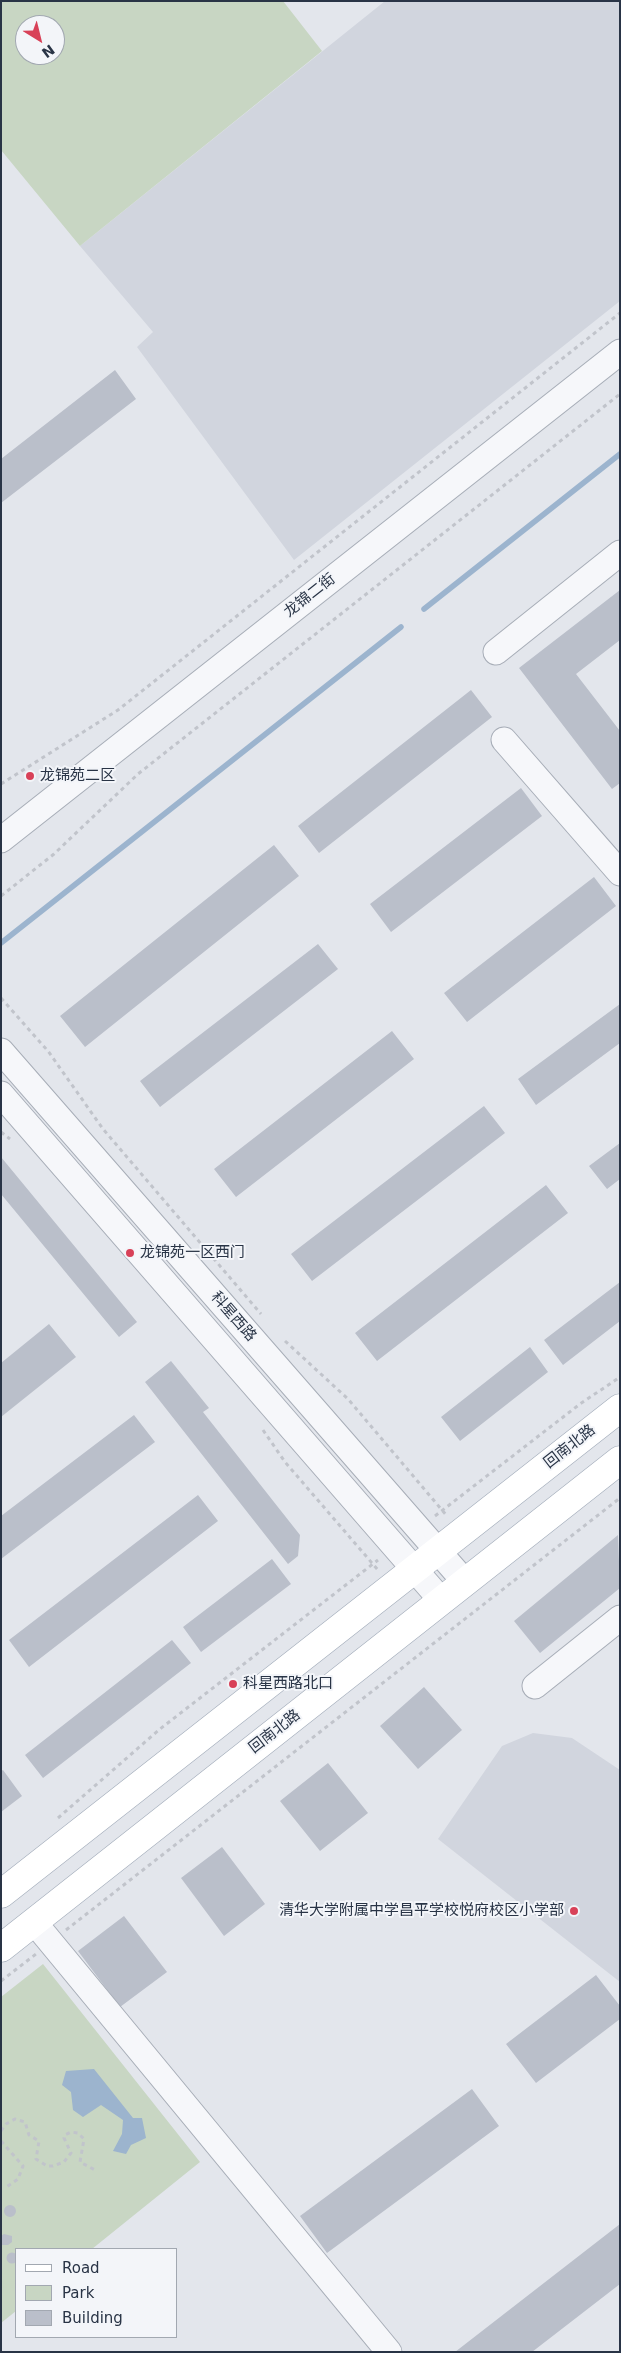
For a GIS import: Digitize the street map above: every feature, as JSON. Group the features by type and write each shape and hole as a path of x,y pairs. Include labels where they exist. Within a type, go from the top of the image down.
{"main road":[{"name":"回南北路","path":"1,1894 620,1408"},
{"name":"回南北路","path":"1,1948 43,1932 442,1600 620,1460"}],"street":[{"name":"龙锦二街","path":"1,840 620,352"},
{"path":"496,652 620,553"},
{"path":"504,740 620,873"},
{"name":"科星西路","path":"1,1051 465,1582"},
{"name":"科星西路","path":"1,1094 442,1600"},
{"path":"535,1686 620,1618"},
{"path":"43,1932 389,2352"}],"path":[{"path":"1,784 118,710 620,313"},
{"path":"1,896 54,854 138,774 620,394"},
{"path":"1,998 53,1058 103,1129 265,1318"},
{"path":"284,1340 348,1399 429,1494"},
{"path":"472,1487 580,1404 620,1377"},
{"path":"1,1981 43,1932 620,1498"},
{"path":"52,1824 160,1729 336,1592"},
{"path":"1,2131 6,2124 15,2119 25,2122 29,2136 39,2142 40,2145 35,2155 36,2159 47,2166 58,2165 64,2162 71,2153 64,2138 65,2135 71,2132 78,2133 84,2139 80,2162 97,2171"},
{"path":"1,2141 23,2166 18,2179 5,2188"}],"shaded area":[{"path":"385,1 620,1 620,301 294,560 137,347 153,332 80,246"},
{"name":"清华大学附属中学昌平学校悦府校区小学部","path":"533,1733 572,1738 620,1770 620,1982 438,1839 502,1746"}],"green space":[{"path":"1,1 283,1 322,51 80,246 1,150"},
{"path":"43,1964 200,2162 93,2248 15,2248 15,2312 1,2323 1,1997"}],"water":[{"path":"94,2069 133,2118 142,2118 146,2138 131,2145 126,2154 113,2151 122,2134 123,2120 101,2105 83,2117 73,2110 71,2092 62,2085 66,2071"}],"building":[{"path":"115,370 136,399 1,503 1,459"},
{"path":"620,590 620,640 576,674 620,731 620,783 612,789 519,668"},
{"path":"471,690 492,717 319,853 298,826"},
{"path":"521,788 542,816 391,932 370,904"},
{"path":"274,845 299,876 85,1047 60,1016"},
{"path":"594,877 616,906 467,1022 444,993"},
{"path":"318,944 338,969 160,1107 140,1081"},
{"path":"620,1004 620,1043 536,1105 518,1079"},
{"path":"392,1031 414,1059 236,1197 214,1169"},
{"path":"484,1106 505,1133 312,1281 291,1254"},
{"path":"620,1143 620,1179 607,1189 589,1166"},
{"path":"1,1157 137,1322 119,1337 1,1194"},
{"path":"546,1185 568,1213 377,1361 355,1333"},
{"path":"620,1282 620,1321 563,1365 544,1340"},
{"path":"49,1324 76,1357 1,1417 1,1363"},
{"path":"530,1347 548,1372 460,1441 441,1417"},
{"path":"171,1361 209,1408 203,1412 300,1535 298,1556 288,1564 145,1382"},
{"path":"134,1415 155,1442 1,1559 1,1516"},
{"path":"198,1495 218,1521 29,1667 9,1640"},
{"path":"618,1535 620,1588 540,1653 514,1621"},
{"path":"272,1559 291,1584 201,1652 183,1627"},
{"path":"172,1640 191,1663 43,1778 25,1755"},
{"path":"424,1687 462,1730 418,1769 380,1726"},
{"path":"328,1763 368,1813 320,1851 280,1801"},
{"path":"3,1770 22,1796 1,1812 1,1771"},
{"path":"222,1847 265,1904 224,1936 181,1878"},
{"path":"124,1916 167,1972 120,2007 78,1951"},
{"path":"596,1975 620,2006 620,2019 536,2083 506,2044"},
{"path":"472,2089 499,2126 327,2253 300,2216"},
{"path":"8,2205 12,2205 16,2211 12,2217 8,2217 4,2213 4,2209"},
{"path":"620,2224 620,2284 532,2352 455,2352"},
{"path":"4,2234 12,2236 12,2242 8,2245 1,2245 1,2236"},
{"path":"14,2253 15,2262 8,2262 8,2254"}],"waterway":[{"path":"424,609 620,454"},
{"path":"1,943 401,627"}],"place":[{"name":"龙锦苑二区","path":"30,776"},
{"name":"龙锦苑一区西门","path":"130,1253"},
{"name":"科星西路北口","path":"233,1684"},
{"name":"清华大学附属中学昌平学校悦府校区小学部","path":"574,1911"}]}
